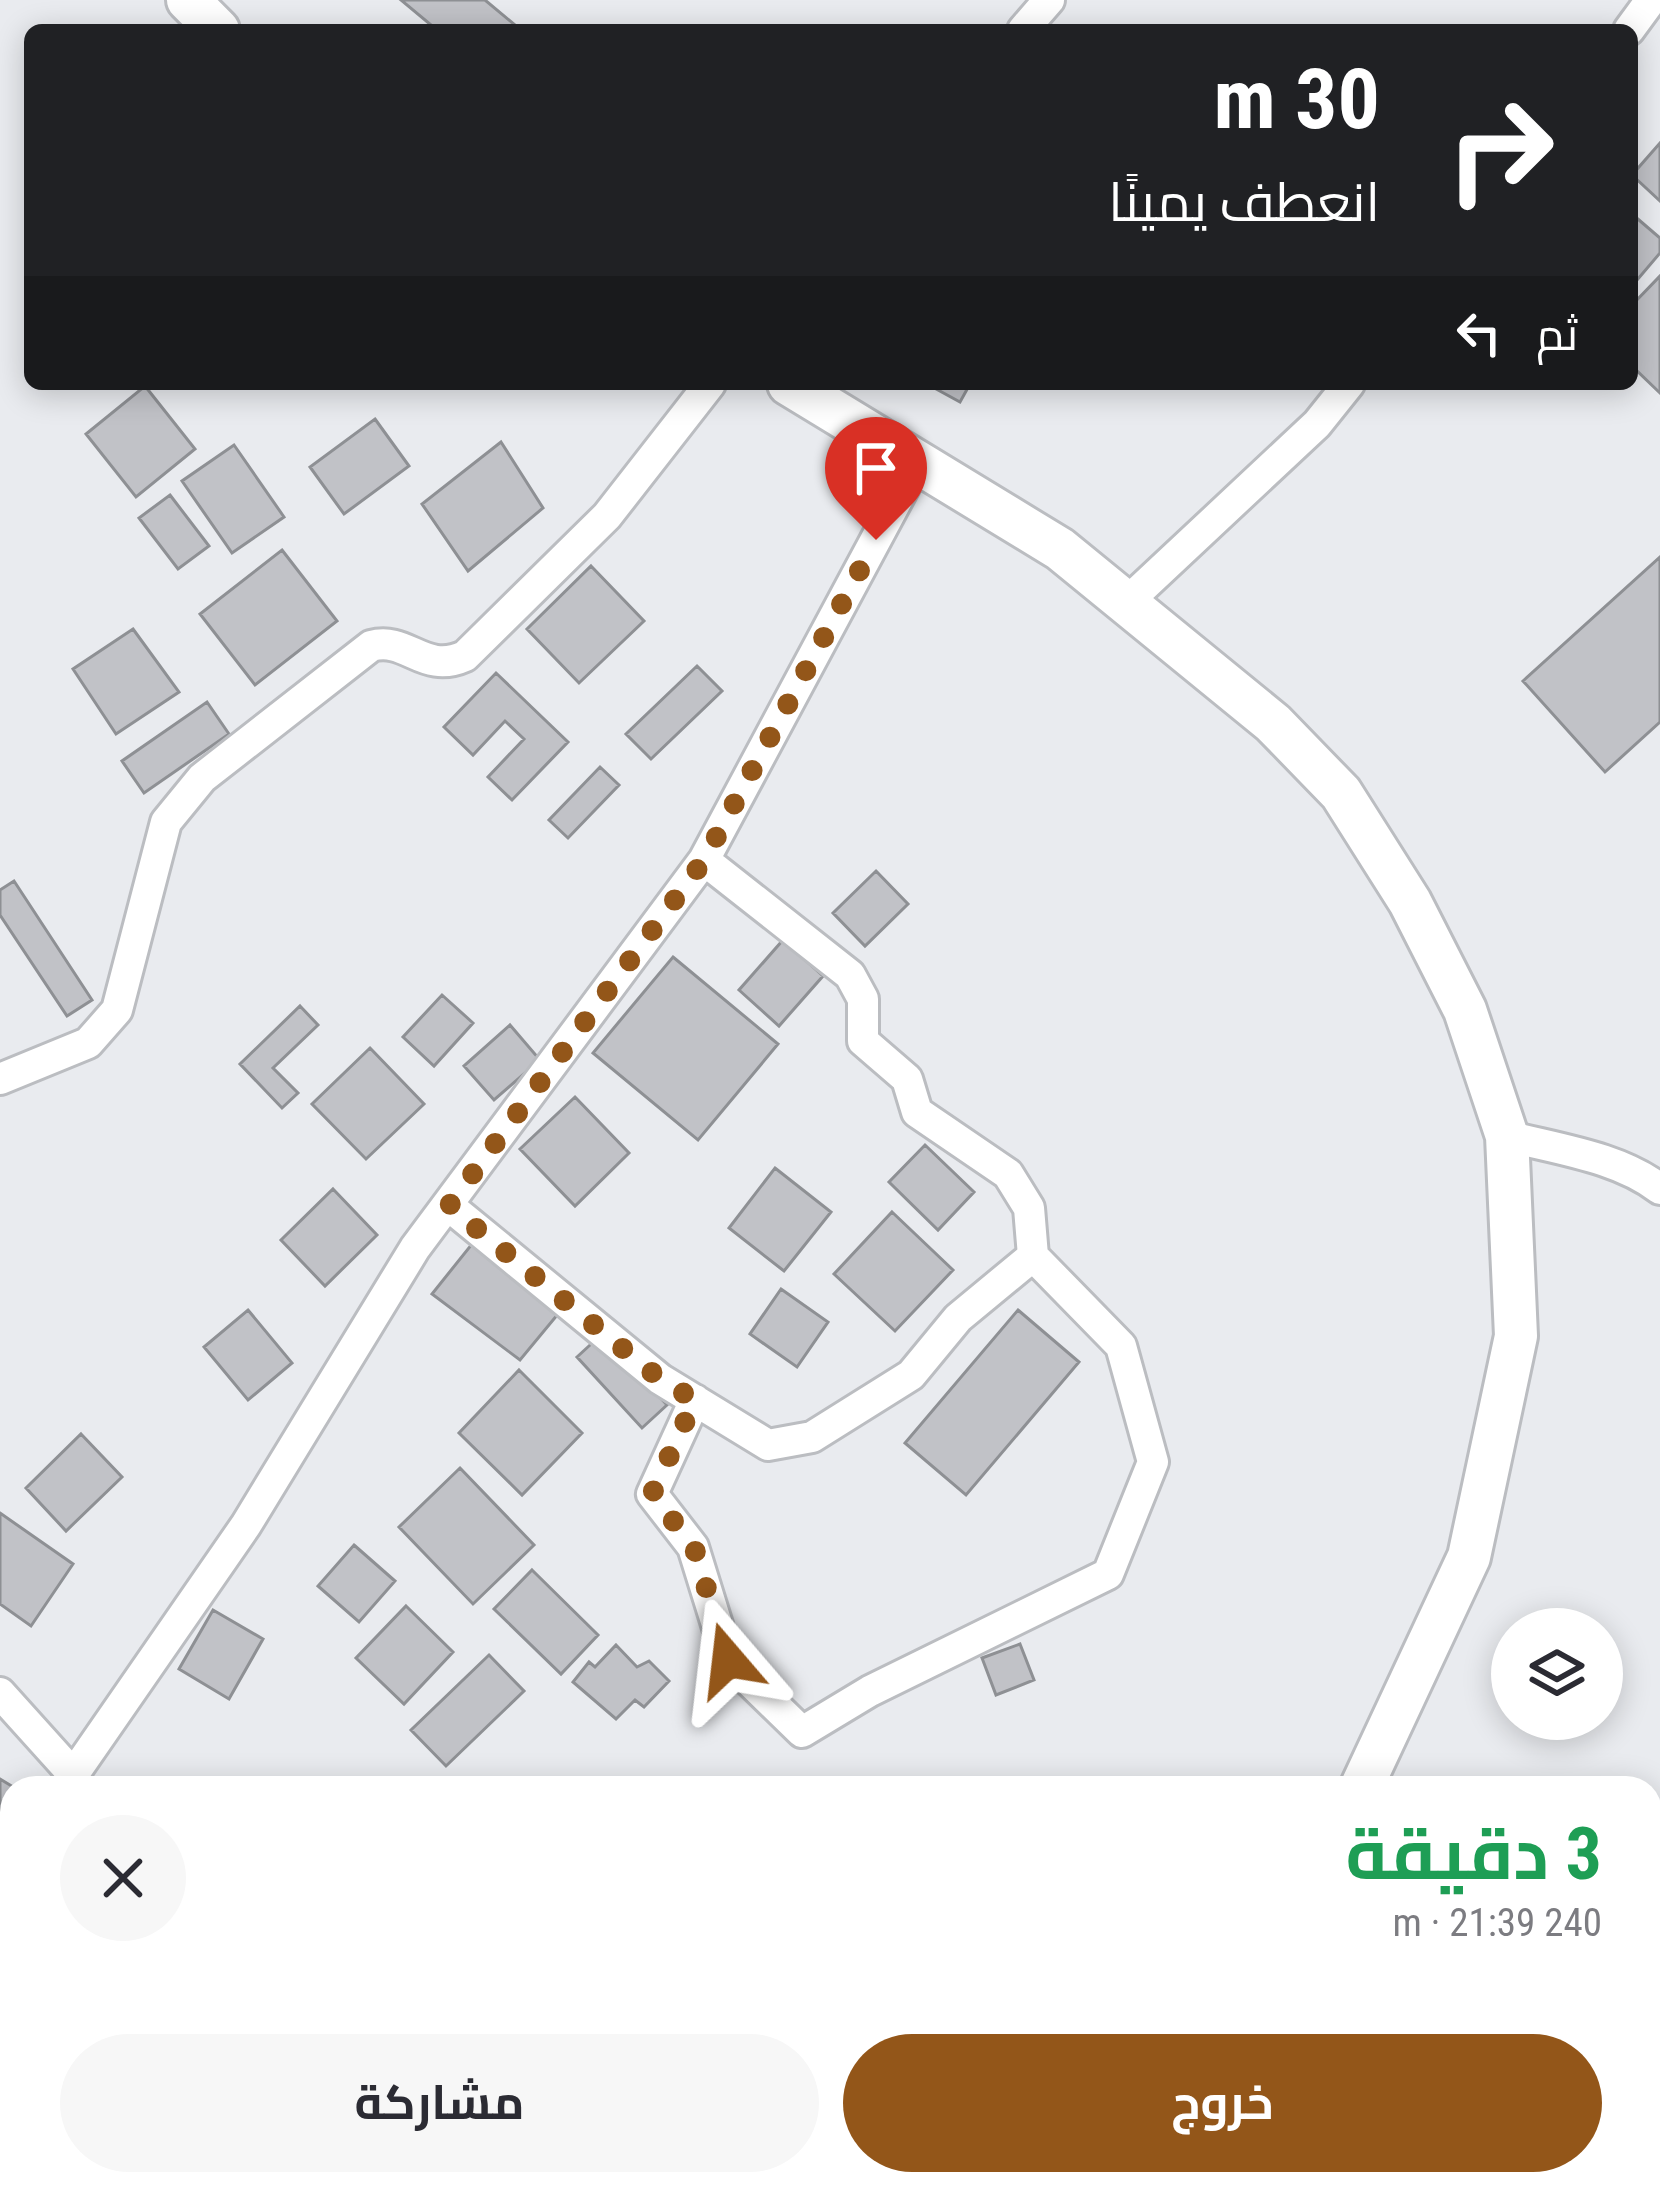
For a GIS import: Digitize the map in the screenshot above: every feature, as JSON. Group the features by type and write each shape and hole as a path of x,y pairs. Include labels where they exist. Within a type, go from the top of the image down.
{"street":[{"path":"188,0 212,24"},
{"path":"1028,24 1049,0"},
{"path":"0,1078 88,1043 117,1010 166,822 202,778 371,646 389,643 447,664 465,656 607,516 705,390"},
{"path":"798,390 919,459 1060,549 1273,723 1341,794 1411,902 1465,1010 1507,1136 1516,1336 1468,1557 1367,1776"},
{"path":"1128,601 1317,424 1344,390"},
{"path":"71,1776 246,1525 415,1248 704,860 919,459"},
{"path":"695,1400 652,1494 694,1547 728,1660 802,1732 870,1691 1108,1574 1153,1462 1121,1346 1033,1256 1029,1208 1008,1174 917,1112 907,1079 863,1041 863,999 850,975 704,860"},
{"path":"1507,1136 1609,1164 1644,1177 1660,1189"},
{"path":"449,1206 660,1379 768,1444 812,1437 910,1375 958,1318 1033,1256"},
{"path":"0,1694 65,1776"}],"building":[{"path":"401,0 485,0 514,24 430,24"},
{"path":"1660,143 1660,201 1638,181 1638,168"},
{"path":"1638,219 1660,238 1660,253 1638,279"},
{"path":"1660,276 1660,393 1638,372 1638,299"},
{"path":"140,390 148,390 195,449 136,497 86,434"},
{"path":"938,390 967,390 960,402"},
{"path":"375,419 409,466 344,514 310,467"},
{"path":"501,442 543,508 468,571 422,504"},
{"path":"234,445 284,517 232,553 182,481"},
{"path":"170,495 209,546 178,569 139,518"},
{"path":"282,550 337,621 255,685 200,614"},
{"path":"1660,557 1660,722 1605,772 1523,681"},
{"path":"591,566 644,621 579,683 527,629"},
{"path":"133,629 179,692 116,734 73,669"},
{"path":"697,666 722,691 651,759 626,734"},
{"path":"496,673 568,742 512,800 488,777 524,739 505,721 473,755 444,727"},
{"path":"207,702 229,734 144,793 122,761"},
{"path":"600,767 619,785 568,838 549,820"},
{"path":"876,871 908,904 865,946 833,913"},
{"path":"14,881 92,1000 67,1016 0,915 0,890"},
{"path":"783,940 823,976 779,1026 739,990"},
{"path":"673,957 778,1044 698,1140 593,1053"},
{"path":"442,995 473,1023 434,1066 403,1037"},
{"path":"300,1006 318,1025 273,1068 298,1093 282,1108 240,1064"},
{"path":"510,1025 540,1060 494,1100 464,1066"},
{"path":"370,1048 424,1104 366,1159 312,1104"},
{"path":"575,1097 629,1153 575,1206 520,1149"},
{"path":"925,1145 974,1192 938,1230 889,1182"},
{"path":"775,1168 831,1212 784,1271 729,1228"},
{"path":"333,1189 377,1235 325,1286 281,1240"},
{"path":"892,1212 953,1270 895,1331 834,1274"},
{"path":"476,1239 563,1308 520,1360 432,1294"},
{"path":"781,1289 828,1322 797,1367 750,1334"},
{"path":"248,1310 292,1363 248,1400 204,1347"},
{"path":"1018,1310 1079,1362 966,1495 905,1443"},
{"path":"602,1334 667,1405 642,1428 577,1357"},
{"path":"519,1370 582,1433 522,1495 459,1433"},
{"path":"81,1434 122,1477 66,1531 26,1488"},
{"path":"460,1468 534,1545 473,1604 399,1527"},
{"path":"0,1513 73,1564 31,1626 0,1604"},
{"path":"354,1545 395,1581 359,1622 318,1586"},
{"path":"532,1570 598,1635 561,1674 494,1609"},
{"path":"406,1606 453,1652 404,1704 356,1658"},
{"path":"213,1610 263,1639 229,1699 179,1669"},
{"path":"1020,1644 1034,1680 996,1695 982,1658"},
{"path":"616,1645 637,1667 649,1661 669,1681 644,1707 635,1700 616,1719 573,1682 589,1662 595,1667"},
{"path":"489,1655 524,1691 446,1766 411,1730"}],"route":[{"path":"728,1660 694,1547 652,1494 695,1400 660,1379 449,1206 704,860 876,540"}]}
